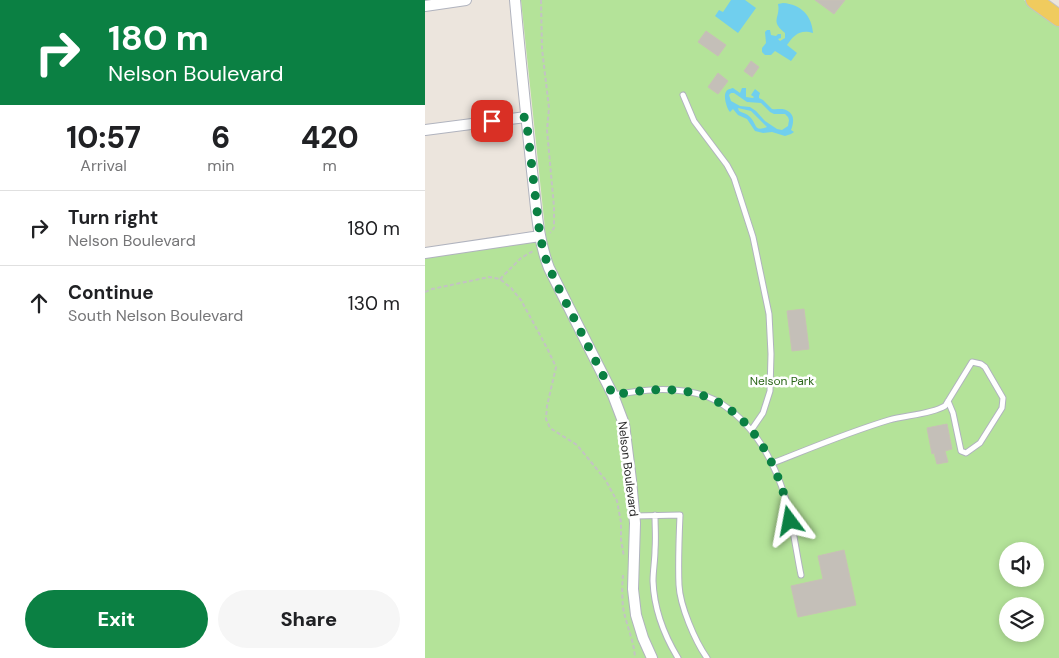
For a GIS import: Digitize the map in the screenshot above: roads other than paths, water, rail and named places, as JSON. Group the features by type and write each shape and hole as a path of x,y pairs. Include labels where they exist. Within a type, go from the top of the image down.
{"main road":[{"path":"1034,0 1059,18"}],"street":[{"path":"425,6 466,0"},
{"name":"Nelson Boulevard","path":"515,0 540,236 549,268 613,395 624,424 634,516 633,589 636,615 652,658"},
{"path":"425,130 526,117"},
{"path":"425,254 540,236"}],"lane":[{"path":"683,95 694,121 727,165 734,178 753,237 769,314 770,391 763,413 752,429"},
{"path":"773,463 831,440 888,421 938,410 945,406 948,401 972,362 985,367 1003,398 1002,408 980,444 967,453 961,451 953,413 948,401"},
{"path":"613,395 657,390 673,390 701,395 720,403 745,422 752,429 773,463 786,501 801,576"},
{"path":"634,516 680,514 679,587 689,623 695,638 707,658"},
{"path":"655,515 653,581 662,625 669,643 678,658"}],"water":[{"path":"731,0 745,0 756,8 738,33 715,16 719,10 723,12"},
{"path":"783,3 800,8 808,16 813,33 801,32 792,38 787,45 797,53 791,61 775,51 771,55 765,55 762,52 762,48 766,43 765,32 767,30 770,30 771,35 781,34 781,38 778,39 780,41 785,38 785,33 780,29 777,22 778,4"},
{"path":"733,88 740,93 742,88 746,88 746,97 753,98 751,95 755,89 760,93 759,98 772,109 783,109 789,112 793,118 791,130 794,132 785,136 772,132 763,133 755,131 747,119 738,115 733,109 730,112 725,94 727,90","holes":["731,93 747,102 761,103 774,114 785,114 789,120 788,126 782,130 777,129 750,107 740,106 731,101 729,95","738,108 751,111 767,127 760,129 756,127 750,117 739,111"]}],"park label":[{"name":"Nelson Park","path":"782,381"}]}
